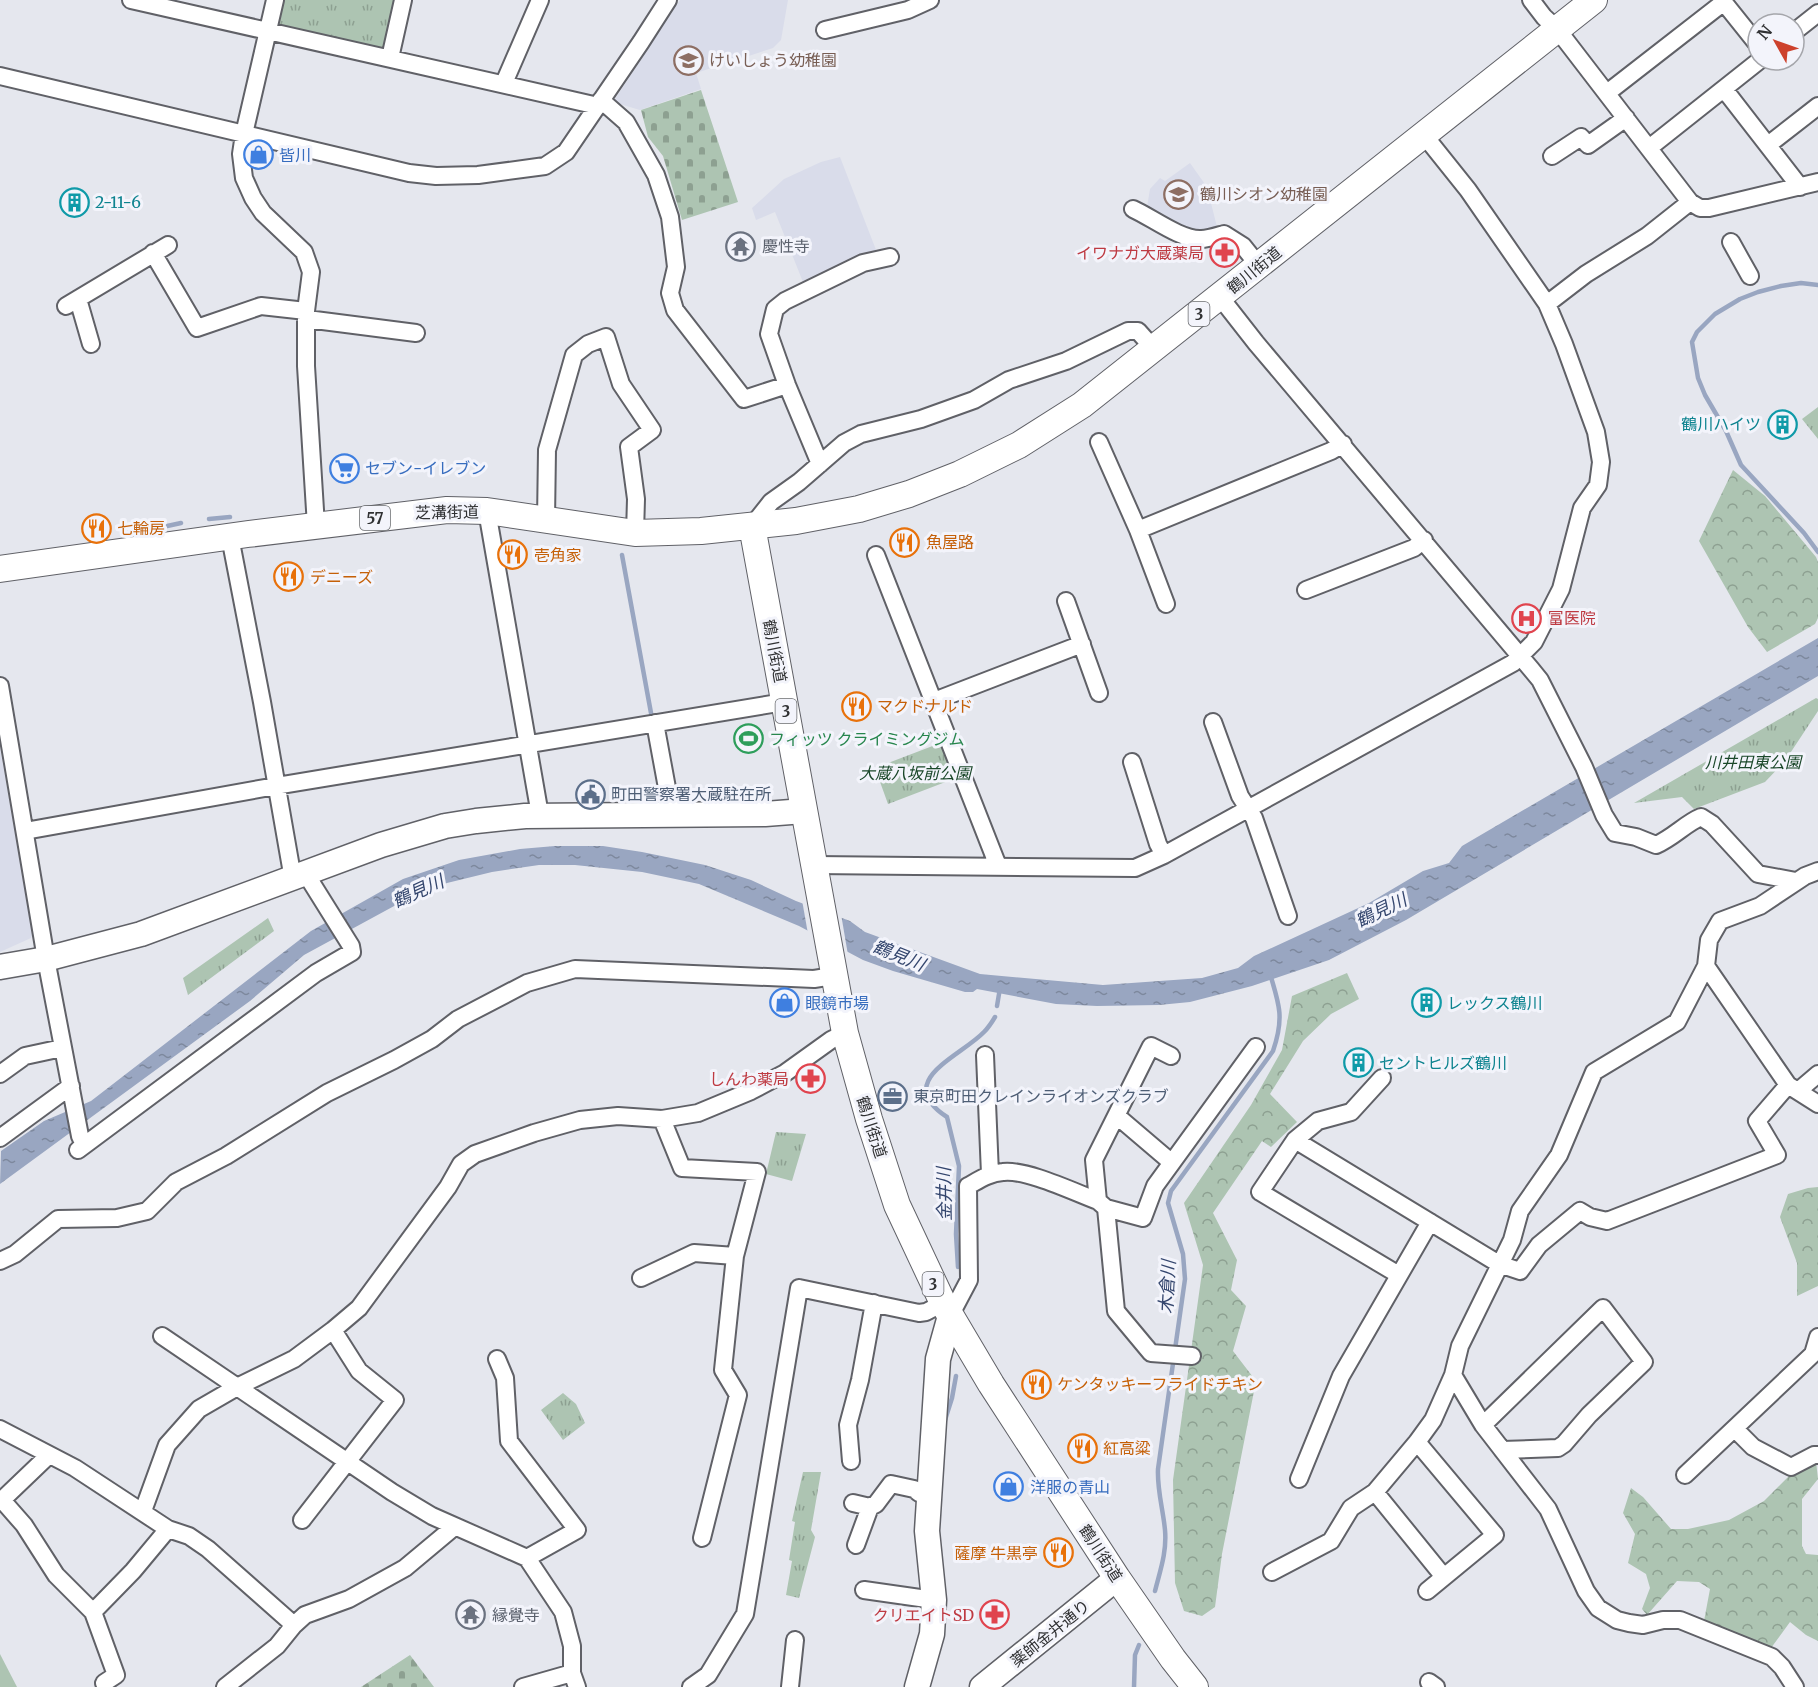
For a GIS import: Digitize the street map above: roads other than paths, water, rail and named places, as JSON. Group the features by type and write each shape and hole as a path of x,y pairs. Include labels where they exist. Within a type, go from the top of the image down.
{"main road":[{"name":"鶴川街道","path":"1195,1687 1117,1578 991,1384 947,1310 897,1205 844,1033 752,526 796,521 859,509 909,494 1001,455 1048,427 1154,349 1594,0"},
{"name":"芝溝街道","path":"0,569 447,510 487,511 635,532 667,533 752,526"}],"street":[{"path":"130,0 599,103 626,122 656,175 670,217 676,267 670,293 675,310 744,399 787,385"},
{"path":"275,0 241,154 244,178 253,198 263,213 304,252 311,272 307,315 306,376 316,526"},
{"path":"390,58 403,0"},
{"path":"504,83 540,0"},
{"path":"0,76 409,173 436,176 478,175 545,166 566,152 642,42 668,0"},
{"path":"825,30 908,10 930,0"},
{"path":"1530,0 1557,29 1690,202 1700,208 1709,208 1818,183"},
{"path":"1607,93 1723,1 1746,30"},
{"path":"1806,22 1818,13"},
{"path":"1649,148 1746,71"},
{"path":"1724,89 1800,187"},
{"path":"1768,145 1818,106"},
{"path":"1552,156 1581,136 1588,146 1626,118"},
{"path":"814,865 1135,868 1164,855 1513,663 1534,642 1561,589 1582,508 1598,485 1601,462 1596,432 1547,304 1468,190 1424,135"},
{"path":"1547,304 1586,274 1647,236 1690,202"},
{"path":"1133,209 1147,215 1163,227 1199,240 1224,234 1243,246 1259,266"},
{"path":"1731,242 1750,276"},
{"path":"91,344 72,302 168,245"},
{"path":"153,253 197,328 261,306 416,333"},
{"path":"820,464 787,385 769,334 775,309 785,301 863,263 890,257"},
{"path":"1220,297 1540,680 1615,833 1636,837 1656,845 1670,839 1694,819 1701,817 1712,824 1758,874 1796,881"},
{"path":"752,526 771,502 844,443 861,434 921,419 974,400 1009,380 1066,361 1128,331 1138,331 1154,349"},
{"path":"546,520 547,450 574,355 588,344 606,337 621,384 652,430 629,447 636,499 635,532"},
{"path":"1099,442 1138,530 1166,604"},
{"path":"1138,530 1331,451 1342,444"},
{"path":"487,511 540,815"},
{"path":"0,686 46,959 81,1146 316,973 352,952 351,946 325,905 299,876 276,786 230,537"},
{"path":"1306,590 1414,548 1424,540"},
{"path":"876,555 998,866"},
{"path":"1066,601 1099,693"},
{"path":"934,701 1082,644"},
{"path":"25,831 528,743 784,702"},
{"path":"1213,722 1240,796 1254,818 1288,916"},
{"path":"655,723 672,815"},
{"path":"1132,762 1158,844 1164,855"},
{"path":"0,967 46,959 141,934 381,845 476,820 540,815 765,814 804,811"},
{"path":"1272,1572 1331,1541 1351,1509 1375,1492 1433,1420 1453,1375 1460,1346 1512,1240 1520,1211 1558,1155 1594,1072 1677,1022 1706,966 1709,940 1720,921 1760,906 1796,881 1818,871"},
{"path":"0,1261 15,1254 58,1219 117,1218 147,1211 176,1182 226,1156 327,1093 394,1060 432,1039 458,1019 527,983 575,969 814,979 831,965"},
{"path":"1706,966 1793,1088 1818,1104"},
{"path":"143,1511 167,1445 199,1409 294,1359 359,1308 448,1187 461,1164 476,1154 534,1132 580,1120 618,1116 662,1119 698,1113 751,1091 785,1073 844,1033"},
{"path":"1171,1056 1151,1046 1094,1160 1116,1311 1151,1353 1187,1356"},
{"path":"917,1687 932,1634 934,1600 927,1531 938,1359 947,1310 969,1280 968,1186 990,1174 1004,1171 1019,1173 1143,1218 1155,1186 1256,1047"},
{"path":"0,1074 25,1056 62,1048"},
{"path":"985,1055 990,1174"},
{"path":"1295,1140 1499,1264 1520,1271 1539,1245 1580,1210 1590,1217 1607,1221 1777,1155 1757,1121 1793,1088 1818,1074"},
{"path":"1382,1078 1351,1112 1318,1120 1295,1140 1260,1192 1399,1275"},
{"path":"0,1138 71,1089"},
{"path":"1117,1116 1171,1162"},
{"path":"662,1119 682,1168 757,1172 735,1256 723,1370 738,1395 702,1538"},
{"path":"1299,1479 1341,1376 1430,1222"},
{"path":"641,1278 694,1253 735,1256"},
{"path":"691,1687 715,1676 745,1614 799,1288 919,1313 947,1310"},
{"path":"851,1461 848,1425 860,1380 874,1303"},
{"path":"1483,1425 1602,1308 1644,1362 1564,1444 1551,1449 1502,1450"},
{"path":"302,1520 396,1400 359,1371 333,1330"},
{"path":"162,1336 392,1492 454,1527 527,1558 563,1612 572,1646 574,1680 523,1687"},
{"path":"1685,1475 1813,1354 1817,1341"},
{"path":"497,1359 505,1377 509,1441 577,1530 527,1558"},
{"path":"1453,1375 1483,1425 1548,1509 1586,1591 1598,1608 1617,1620 1629,1623 1643,1624 1663,1620 1680,1620 1772,1657 1782,1667 1795,1687"},
{"path":"0,1429 75,1468 168,1529 189,1536 208,1548 294,1625"},
{"path":"1735,1429 1753,1447 1791,1467 1818,1455"},
{"path":"1417,1442 1495,1535 1427,1591"},
{"path":"49,1455 2,1500 24,1525 56,1575 93,1612 116,1675 104,1683"},
{"path":"852,1503 870,1507 876,1504 891,1484 929,1494"},
{"path":"1375,1492 1444,1577"},
{"path":"856,1545 870,1507"},
{"path":"225,1687 277,1646 305,1615 349,1599 405,1568 454,1527"},
{"path":"93,1612 133,1571 168,1529"},
{"name":"薬師金井通り","path":"982,1687 1117,1578"},
{"path":"864,1590 934,1600"},
{"path":"790,1687 795,1640"}],"water":[{"name":"鶴見川","path":"1818,638 1818,676 1406,920 1329,960 1252,986 1190,1002 1159,1005 1056,1004 977,989 973,992 965,992 863,960 799,926 699,884 642,872 575,865 539,865 492,872 447,883 396,905 304,955 250,1001 0,1184 1,1151 44,1121 91,1101 311,931 403,879 459,860 520,849 555,846 603,846 642,852 705,865 751,880 796,901 850,921 865,932 980,974 1103,985 1202,978 1238,968 1254,956 1369,903 1423,871 1449,863 1462,846"}],"waterway":[{"path":"1818,285 1801,283 1781,286 1740,299 1715,314 1697,332 1692,342 1698,378 1741,465 1804,533 1818,552"},
{"path":"209,519 230,517"},
{"path":"158,528 181,523"},
{"path":"622,555 651,713"},
{"name":"木倉川","path":"1155,1591 1165,1546 1158,1469 1185,1279 1183,1254 1168,1203 1171,1191 1273,1051 1280,1021 1270,974"},
{"name":"金井川","path":"997,1006 1000,988"},
{"name":"金井川","path":"958,1267 956,1234 959,1166 947,1117 932,1104 926,1092 928,1081 936,1070 984,1032 995,1017"},
{"name":"金井川","path":"945,1420 956,1376"},
{"name":"木倉川","path":"1134,1687 1135,1655 1139,1645"}],"place":[{"name":"けいしょう幼稚園","path":"688,60"},
{"name":"皆川","path":"258,155"},
{"name":"鶴川シオン幼稚園","path":"1179,194"},
{"name":"2-11-6","path":"74,202"},
{"name":"慶性寺","path":"741,246"},
{"name":"イワナガ大蔵薬局","path":"1225,253"},
{"name":"鶴川ハイツ","path":"1782,424"},
{"name":"セブン-イレブン","path":"344,468"},
{"name":"七輪房","path":"96,528"},
{"name":"魚屋路","path":"905,542"},
{"name":"壱角家","path":"513,555"},
{"name":"デニーズ","path":"289,577"},
{"name":"富医院","path":"1527,618"},
{"name":"マクドナルド","path":"856,706"},
{"name":"フィッツ クライミングジム","path":"748,739"},
{"name":"町田警察署大蔵駐在所","path":"590,794"},
{"name":"眼鏡市場","path":"784,1003"},
{"name":"レックス鶴川","path":"1426,1003"},
{"name":"セントヒルズ鶴川","path":"1358,1063"},
{"name":"しんわ薬局","path":"810,1079"},
{"name":"東京町田クレインライオンズクラブ","path":"892,1096"},
{"name":"ケンタッキーフライドチキン","path":"1036,1384"},
{"name":"紅高粱","path":"1082,1448"},
{"name":"洋服の青山","path":"1009,1487"},
{"name":"薩摩 牛黒亭","path":"1059,1553"},
{"name":"縁覺寺","path":"471,1615"},
{"name":"クリエイトSD","path":"995,1615"}],"park label":[{"name":"川井田東公園","path":"1753,762"},
{"name":"大蔵八坂前公園","path":"915,773"}]}
